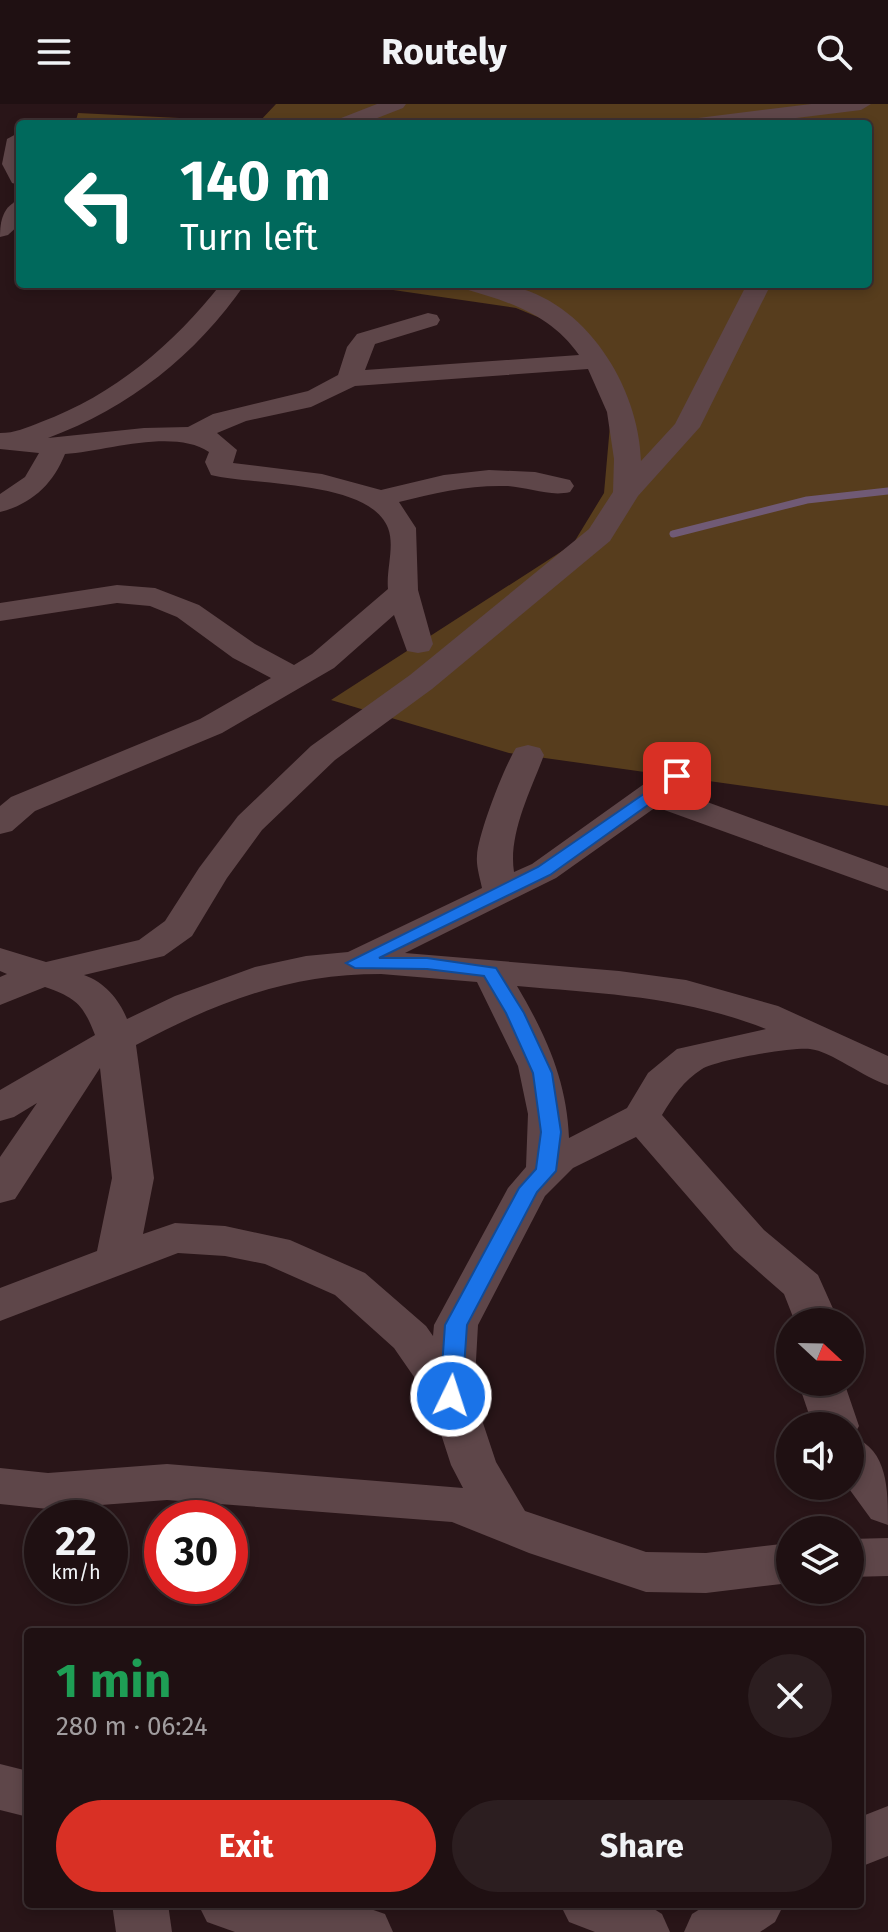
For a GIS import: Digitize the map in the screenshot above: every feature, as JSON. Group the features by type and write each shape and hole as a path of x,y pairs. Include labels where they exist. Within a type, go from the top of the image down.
{"street":[{"path":"354,120 396,104"},
{"path":"731,120 861,104"},
{"path":"853,120 879,104"},
{"path":"16,149 13,164 16,170"},
{"path":"11,234 16,213"},
{"path":"6,441 53,428 141,382 170,358 230,288"},
{"path":"487,288 523,298 556,316 579,337 614,396 627,446 627,492"},
{"path":"0,993 44,975 151,948 179,928 211,875 250,823 323,753 421,682 600,535 627,492 687,427 757,288"},
{"path":"193,435 222,421 303,403 330,392 349,379 358,361 360,346 367,337 428,320"},
{"path":"349,379 595,361"},
{"path":"6,441 55,446 147,436 193,435 214,439 223,450 219,462 221,469 268,478 331,482 375,500 393,511 403,531 403,592 418,644"},
{"path":"0,504 29,491 46,469 55,446"},
{"path":"375,500 466,478 526,477 560,486"},
{"path":"0,824 23,804 211,726 323,661 403,592"},
{"path":"0,612 117,594 155,597 188,611 244,651 293,677"},
{"path":"500,892 494,855 510,800 528,755"},
{"path":"355,963 544,871 665,785 888,880"},
{"path":"0,959 85,988 104,1009 102,1048 133,1178 117,1258"},
{"path":"0,1108 102,1048 235,986 305,967 355,963 427,964 683,991 760,1011 819,1036 888,1072"},
{"path":"490,972 515,1013 542,1073 551,1132 546,1171"},
{"path":"451,1396 456,1325 529,1188 559,1158 641,1117 662,1082 691,1058 760,1042 819,1036 888,1045"},
{"path":"0,1189 102,1048"},
{"path":"641,1117 749,1240 803,1286 812,1308"},
{"path":"0,1305 175,1238 225,1241 275,1251 350,1284 410,1337 451,1396 474,1465 508,1524"},
{"path":"864,1473 888,1506"},
{"path":"0,1486 48,1491 167,1482 456,1504 646,1572 706,1573 776,1565"},
{"path":"864,1558 888,1557"},
{"path":"0,1787 24,1793"},
{"path":"864,1841 888,1831"},
{"path":"141,1908 144,1932"},
{"path":"239,1908 252,1912 349,1919"},
{"path":"598,1908 642,1932"},
{"path":"712,1932 750,1908"}],"shaded area":[{"path":"276,104 888,104 888,806 509,753 331,700 573,544 604,493 612,403 562,327 516,308 379,288 872,288 872,120 261,120"},
{"path":"78,113 219,120 76,120"}],"waterway":[{"path":"673,534 807,500 888,491"}],"route":[{"path":"451,1396 456,1325 529,1188 546,1171 551,1132 542,1073 515,1013 490,972 427,964 355,963 544,871 677,776"}]}
